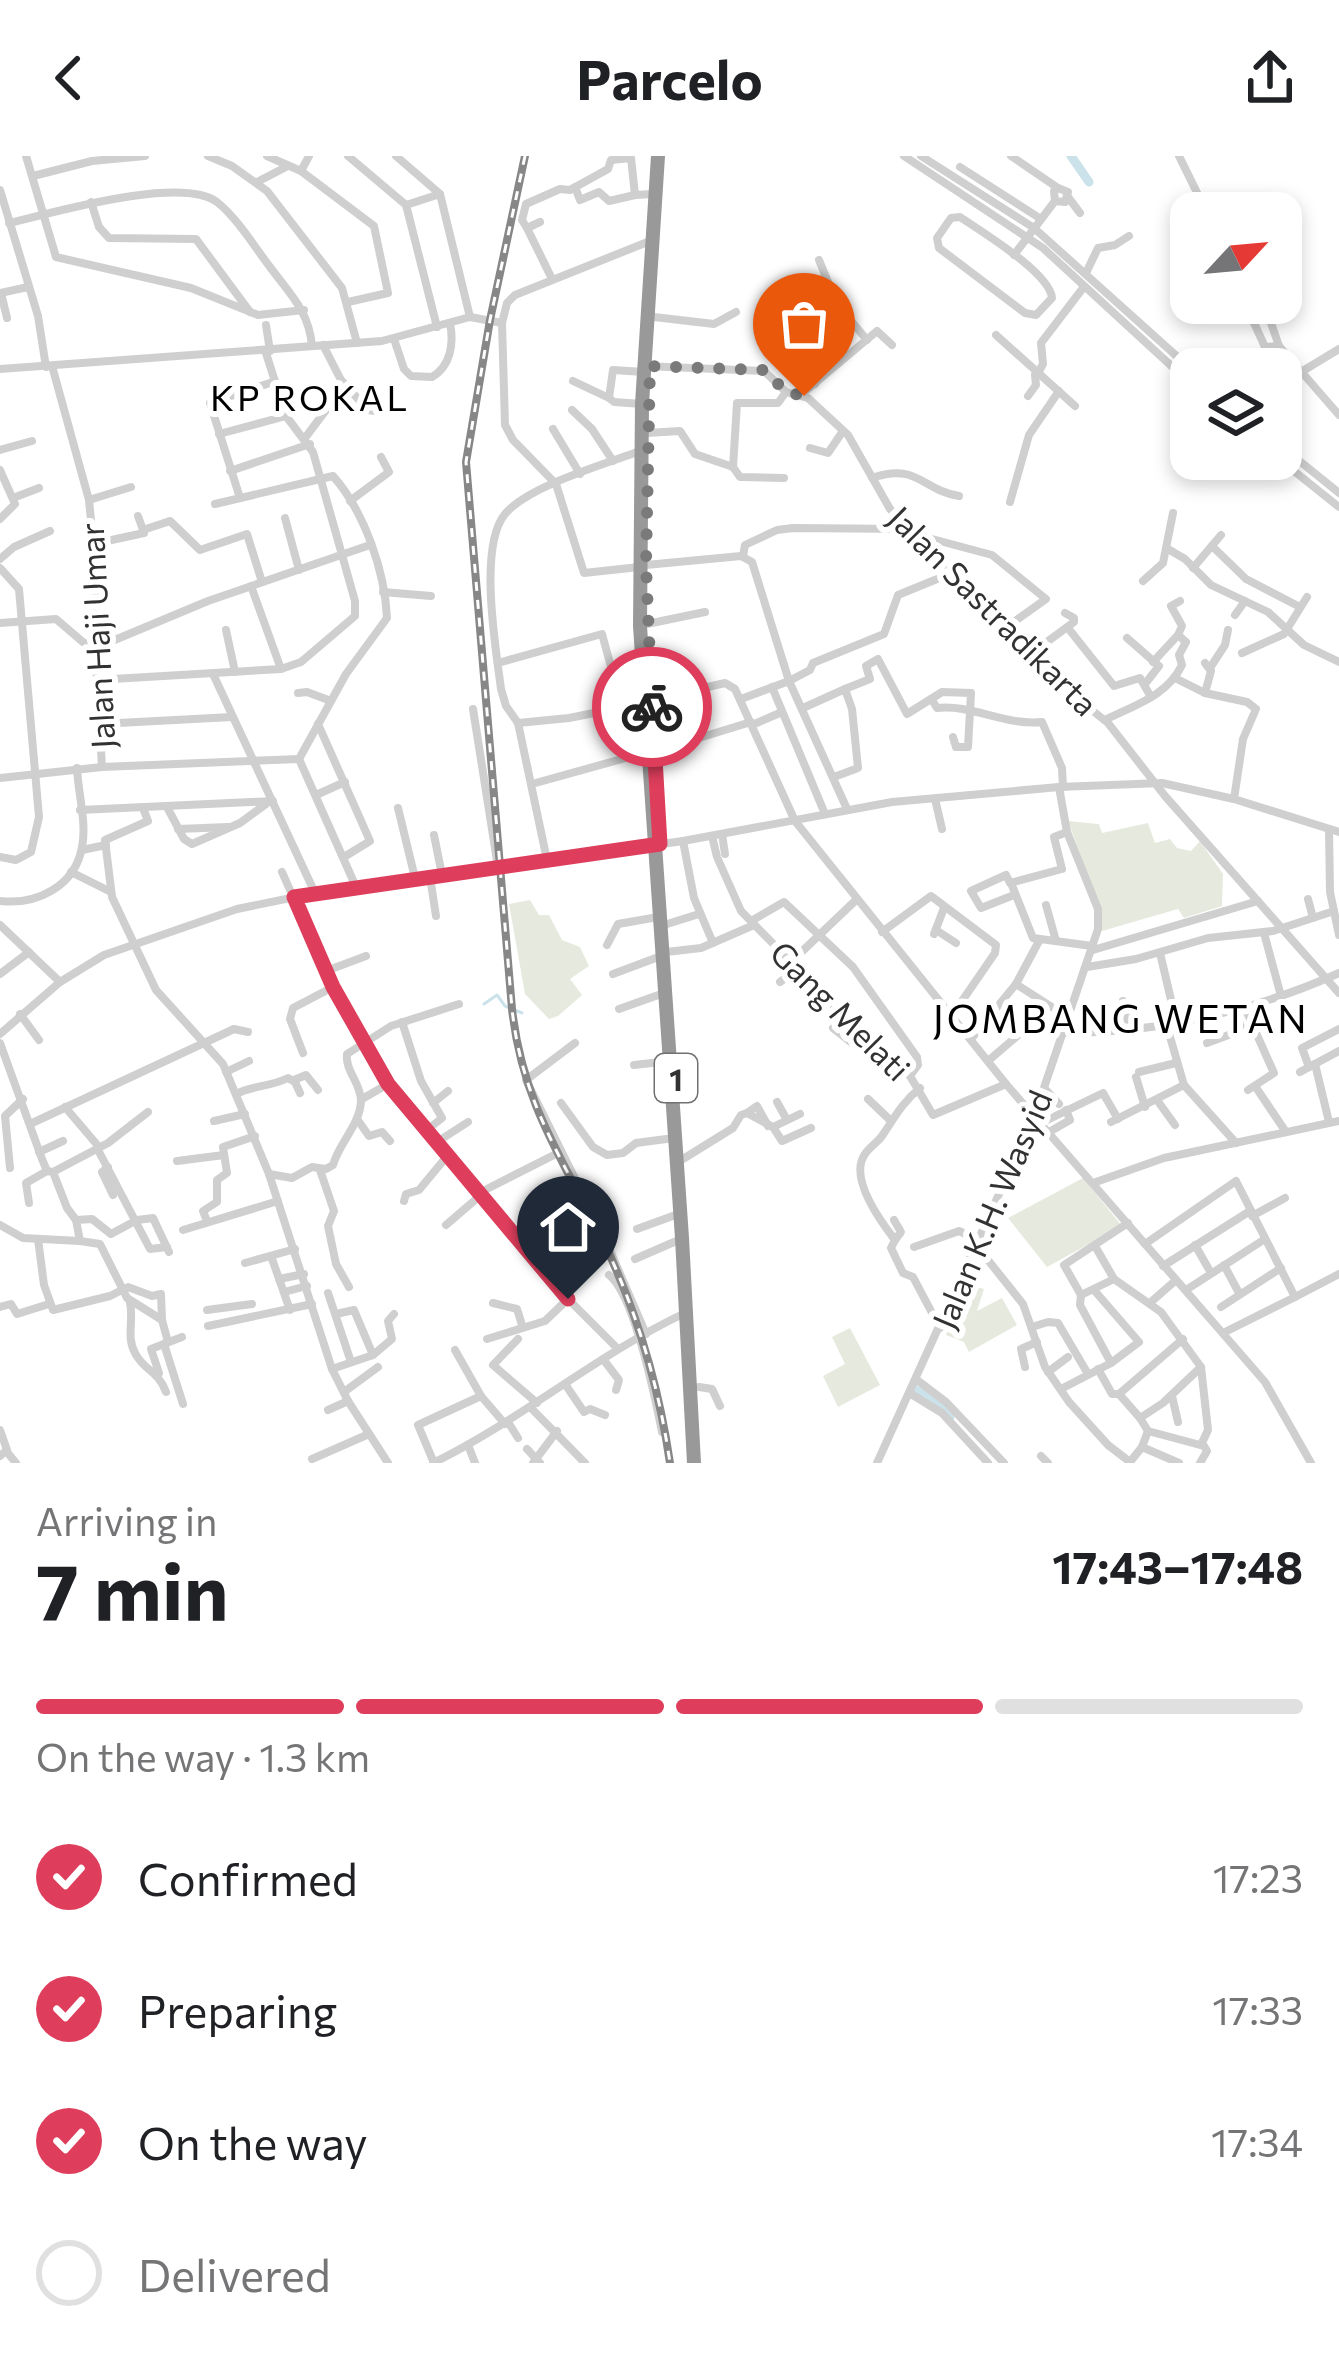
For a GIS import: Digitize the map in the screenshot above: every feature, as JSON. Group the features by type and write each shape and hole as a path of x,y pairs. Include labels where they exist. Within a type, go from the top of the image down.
{"highway":[{"name":"1","path":"661,156 655,194 653,316 641,404 642,566 664,993 682,1238 699,1387 697,1463"},
{"name":"1","path":"646,663 642,566 646,368 661,156"},
{"name":"1","path":"648,702 647,752 656,845"},
{"name":"1","path":"663,954 683,1159 697,1463"}],"street":[{"path":"26,156 58,258 191,288 250,313 268,316 304,310"},
{"path":"33,176 92,161 145,156"},
{"path":"208,156 257,182 342,287 357,343"},
{"path":"267,156 301,171 366,217 376,234 388,292 348,302"},
{"path":"301,171 308,156"},
{"path":"348,156 406,205 437,327"},
{"path":"396,156 440,194 470,316"},
{"path":"904,156 1031,229 1083,288 1170,365"},
{"path":"921,156 955,183"},
{"path":"955,183 968,156"},
{"path":"1011,156 1064,188 1080,213"},
{"path":"1179,156 1197,192"},
{"path":"552,279 522,220 526,199 574,187 608,169 609,161 630,157 635,195"},
{"path":"257,182 287,166"},
{"path":"960,167 1170,350"},
{"path":"574,187 580,200 599,192 608,201 655,194"},
{"path":"1055,201 1052,196 1058,188"},
{"name":"Jalan Haji Umar","path":"0,190 88,500 102,766"},
{"path":"406,205 440,194"},
{"path":"10,223 137,196 208,197 224,210 304,310 317,345 368,410 374,411 390,397"},
{"path":"1055,201 1065,202 1068,197"},
{"path":"1012,253 1055,201"},
{"path":"92,202 99,227 109,238 196,239 250,313"},
{"path":"957,216 1012,253 1053,290 1052,298 1033,316 939,248 937,238 947,221 957,216"},
{"path":"527,228 540,222"},
{"path":"1086,273 1098,248 1129,236"},
{"path":"654,239 511,299 502,323 505,424 513,440 556,484 584,573 743,556 752,562 790,681 847,809"},
{"path":"819,260 837,304 867,340"},
{"path":"7,318 0,293 28,287"},
{"path":"1028,396 1043,364 1041,344 1083,288"},
{"path":"653,316 714,324 736,312"},
{"path":"0,369 394,339 470,316 502,323"},
{"path":"394,339 411,376 432,377 438,375 450,352 449,323"},
{"path":"1255,324 1265,347 1279,346 1271,324"},
{"path":"96,680 281,670 301,662 355,616 308,441 286,416 274,382 266,326"},
{"path":"801,395 878,331 892,345"},
{"path":"996,335 1075,406"},
{"path":"1302,371 1339,349"},
{"path":"796,362 815,384"},
{"path":"609,398 613,370 646,368"},
{"name":"Jalan Sastradikarta","path":"646,368 764,370 786,392 801,395 843,430 885,503 1105,720 1154,783 1339,993"},
{"path":"1302,374 1339,415"},
{"path":"573,381 614,402 641,404"},
{"path":"240,498 211,402 274,382"},
{"path":"733,467 737,403 778,403 786,392"},
{"path":"1010,502 1029,435 1059,392"},
{"path":"230,471 308,441 326,410"},
{"path":"572,410 592,429 613,461"},
{"path":"219,434 286,416"},
{"path":"553,430 580,474"},
{"path":"809,448 828,453 843,430"},
{"path":"647,433 680,431 694,454 733,467 740,477 784,478"},
{"path":"0,450 32,441"},
{"path":"547,860 518,723 503,698 491,572 498,526 511,508 556,484 640,451"},
{"path":"350,500 389,472 381,457"},
{"path":"1302,463 1339,494"},
{"path":"0,470 14,498 13,509 0,519"},
{"path":"872,478 894,470 930,482 943,494 959,496"},
{"path":"214,504 334,477 370,545 387,618 299,759"},
{"path":"1302,477 1339,507"},
{"path":"88,500 131,487"},
{"path":"14,498 39,488"},
{"path":"1143,581 1158,571 1168,550 1173,513"},
{"path":"138,516 143,530"},
{"path":"285,518 299,570"},
{"path":"93,544 111,545 170,521 202,550 247,534 262,583"},
{"path":"743,556 745,545 778,530 910,529"},
{"path":"0,857 20,859 34,847 39,817 19,589 0,564 14,547 50,531"},
{"path":"920,536 992,555 1046,599 1011,623"},
{"path":"1193,568 1221,536"},
{"path":"0,623 56,619 84,643 94,645 132,636 251,586 370,545"},
{"path":"1212,546 1246,579 1300,608"},
{"path":"1168,550 1210,585 1268,612 1304,645 1339,662"},
{"path":"741,699 790,681 814,663 884,634 898,595 940,578 952,566"},
{"path":"251,586 281,670"},
{"path":"383,592 430,596"},
{"path":"1242,653 1288,630 1307,597"},
{"path":"1153,662 1178,635 1181,626 1171,606 1180,601"},
{"path":"1234,616 1245,601"},
{"path":"647,624 705,612"},
{"path":"1036,650 1075,620 1065,613"},
{"path":"1068,628 1120,693 1138,678 1151,697"},
{"path":"226,630 235,672"},
{"path":"1204,693 1207,666 1225,645 1228,630"},
{"path":"498,663 602,634 622,707"},
{"path":"1105,720 1167,688 1182,666 1178,656 1186,642 1178,635"},
{"path":"1127,638 1159,667 1145,684"},
{"path":"802,708 870,680 866,666 878,658 906,713 942,692 971,693 968,747 956,747 952,737"},
{"path":"213,674 316,892"},
{"path":"1175,678 1204,693 1247,702 1256,709 1244,739 1234,800"},
{"path":"518,723 648,702 725,683 735,688 795,821 1006,1084 1278,1399 1311,1463"},
{"path":"772,687 825,814"},
{"path":"834,777 857,768 851,704 845,689"},
{"path":"298,693 310,692 331,701"},
{"path":"932,700 937,708 970,712"},
{"path":"473,710 498,867"},
{"path":"676,745 782,712"},
{"name":"Jalan K.H. Wasyid","path":"877,1463 1038,1120 1088,967 1099,914 1067,832 1062,768 1042,722 1024,725 970,712"},
{"path":"99,724 232,717"},
{"path":"318,724 370,842 344,857"},
{"path":"532,784 647,752"},
{"path":"0,778 102,766 299,759"},
{"path":"299,759 356,887"},
{"path":"0,901 36,899 71,872 82,850 76,768"},
{"path":"316,795 345,782"},
{"path":"80,1240 76,1220 39,1152 0,1039 20,1014 60,982 133,942 237,909 316,892 683,841 847,809 1061,787 1154,783 1234,800 1334,830 1328,865 1339,934"},
{"path":"934,799 942,829"},
{"path":"80,810 270,802"},
{"path":"167,807 184,839 195,844 270,802"},
{"path":"235,825 239,804"},
{"path":"143,808 148,821 106,839 110,891 156,990 206,1043 226,1072 269,1174 332,1369 388,1463"},
{"path":"398,808 415,878"},
{"path":"178,829 235,825"},
{"path":"1011,883 1064,868 1054,837 1067,832"},
{"path":"434,835 442,875"},
{"path":"717,835 725,854"},
{"name":"Gang Melati","path":"717,835 729,886 753,923 796,972 910,1076 937,1116 1006,1084"},
{"path":"683,841 698,914 713,943"},
{"path":"82,850 106,845"},
{"path":"71,872 110,891"},
{"path":"282,872 333,987 388,1084 568,1299 618,1349"},
{"path":"1014,895 981,908 971,891 1006,875 1011,883 1029,933 1039,941 1092,948 1258,902"},
{"path":"430,877 436,916"},
{"path":"881,932 931,896 997,947 951,1016"},
{"path":"1308,899 1313,918"},
{"path":"779,982 796,972 819,938 856,900"},
{"path":"613,974 663,954 713,943 784,902 853,967 917,1057 919,1063 910,1076"},
{"path":"1046,904 1056,941"},
{"path":"944,908 935,932 956,943"},
{"path":"1088,967 1208,938 1264,933 1334,911"},
{"path":"607,945 616,925 698,914"},
{"path":"0,925 60,982"},
{"path":"1264,933 1281,996"},
{"path":"971,1039 1016,984 1039,941"},
{"path":"0,974 28,952"},
{"path":"1160,952 1176,1063 1184,1085 1236,1143"},
{"path":"326,970 366,956"},
{"path":"1064,1034 1199,1019 1281,996 1339,973"},
{"path":"1016,984 1069,1018"},
{"path":"304,1053 290,1019 293,1008 333,987"},
{"path":"619,1009 664,993"},
{"path":"1123,1001 1129,1028"},
{"path":"269,1174 290,1178 333,1165 361,1100 345,1060 363,1042 402,1022 459,1004"},
{"path":"1240,1009 1274,1073 1252,1088 1280,1134"},
{"path":"20,1014 39,1040"},
{"path":"402,1022 410,1056 442,1118 427,1130"},
{"path":"988,1061 1030,1025"},
{"path":"30,1124 237,1028 248,1032"},
{"path":"833,1028 856,1046 867,1036"},
{"path":"1207,1043 1248,1028"},
{"path":"1093,1183 1146,1163 1334,1121 1302,1048 1339,1029"},
{"path":"575,1043 526,1080 610,1238 641,1336 662,1432"},
{"path":"1308,1067 1339,1051"},
{"path":"226,1072 249,1061"},
{"path":"634,1065 669,1061"},
{"path":"1145,1107 1138,1075 1176,1063"},
{"path":"236,1094 306,1075 318,1090"},
{"path":"294,1080 300,1093"},
{"path":"361,1100 388,1084"},
{"path":"1038,1120 1103,1093 1114,1121 1184,1085"},
{"path":"895,1240 867,1201 860,1173 864,1155 880,1141 901,1104 920,1088"},
{"path":"1045,1089 1070,1120 1049,1132"},
{"path":"433,1103 448,1090"},
{"path":"10,1168 4,1116 22,1099"},
{"path":"868,1099 891,1121"},
{"path":"1157,1100 1175,1125"},
{"path":"777,1102 787,1120"},
{"path":"561,1103 602,1153 618,1155 636,1143 675,1138"},
{"path":"65,1107 98,1148 108,1166 136,1220 151,1250 168,1250 156,1220 136,1220 112,1234 92,1220 76,1220"},
{"path":"29,1203 26,1184 98,1148 148,1112"},
{"path":"683,1159 733,1128 747,1113 771,1126 782,1141 811,1128"},
{"path":"214,1121 244,1114"},
{"path":"771,1126 800,1114"},
{"path":"356,1118 369,1136 382,1132 390,1141"},
{"path":"437,1142 468,1121"},
{"path":"207,1221 203,1211 217,1202 218,1180 227,1171 225,1146 255,1136"},
{"path":"39,1152 63,1141"},
{"path":"177,1161 224,1155"},
{"path":"404,1201 448,1155"},
{"path":"446,1226 481,1193 554,1155"},
{"path":"108,1166 102,1172 113,1195"},
{"path":"320,1170 334,1211 328,1226 336,1264 349,1287"},
{"path":"1145,1244 1237,1182 1295,1297"},
{"path":"1163,1266 1285,1198"},
{"path":"183,1230 278,1201"},
{"path":"637,1229 681,1213"},
{"path":"894,1220 901,1232 891,1246 902,1271 914,1277 940,1328"},
{"path":"1111,1363 1064,1265 1128,1223"},
{"path":"0,1225 20,1237 100,1244 130,1301 162,1320"},
{"path":"914,1247 958,1231 977,1244 1023,1304 1048,1372 1108,1445 1130,1462 1148,1431"},
{"path":"634,1259 682,1238"},
{"path":"38,1239 53,1310 128,1287 152,1296 161,1294 166,1343 183,1404"},
{"path":"1186,1291 1265,1239"},
{"path":"1195,1245 1211,1273"},
{"path":"1095,1246 1114,1279 1151,1302 1202,1367 1208,1430 1201,1445"},
{"path":"245,1263 295,1249"},
{"path":"271,1256 290,1310"},
{"path":"1224,1265 1239,1293"},
{"path":"1221,1307 1281,1268"},
{"path":"279,1280 304,1274"},
{"path":"1223,1333 1339,1274"},
{"path":"608,1275 615,1278 641,1336"},
{"path":"1081,1295 1114,1279"},
{"path":"1151,1302 1176,1280"},
{"path":"284,1292 308,1286"},
{"path":"1061,1389 1139,1344 1094,1290"},
{"path":"328,1293 351,1362"},
{"path":"487,1339 548,1320 568,1299"},
{"path":"130,1301 133,1327 129,1338 139,1361 159,1375 172,1372"},
{"path":"493,1303 518,1310 522,1325"},
{"path":"0,1307 13,1305 17,1314 49,1304"},
{"path":"207,1310 248,1304 246,1320"},
{"path":"208,1326 312,1304"},
{"path":"336,1315 354,1310 374,1354"},
{"path":"481,1396 418,1425 434,1463 506,1423 618,1349 690,1312"},
{"path":"332,1369 374,1354 392,1340 388,1321 394,1314"},
{"path":"1032,1327 1058,1323 1088,1374"},
{"path":"166,1392 151,1349 182,1337"},
{"path":"518,1339 493,1365 585,1463"},
{"path":"1098,1369 1112,1394 1119,1394 1183,1339"},
{"path":"1025,1367 1021,1349 1037,1342"},
{"path":"455,1351 481,1396 518,1438"},
{"path":"1048,1372 1068,1358"},
{"path":"603,1359 619,1380 616,1390"},
{"path":"328,1410 378,1367"},
{"path":"1140,1418 1202,1367"},
{"path":"565,1384 583,1411 605,1415"},
{"path":"699,1387 712,1389 720,1406"},
{"path":"914,1387 988,1463"},
{"path":"914,1387 946,1402 1004,1463"},
{"path":"1119,1394 1148,1431 1201,1445 1207,1451 1200,1463"},
{"path":"1172,1396 1178,1422"},
{"path":"0,1430 2,1458 16,1463"},
{"path":"527,1449 536,1462 557,1431"},
{"path":"312,1459 332,1458 369,1434"},
{"path":"468,1445 475,1463"},
{"path":"1142,1447 1158,1459 1179,1463"}],"shaded area":[{"path":"1068,821 1099,824 1102,833 1148,823 1155,843 1170,839 1177,848 1191,851 1200,841 1223,874 1222,906 1184,918 1178,909 1102,931 1099,906"},
{"path":"530,900 539,915 549,915 562,940 580,947 589,966 570,979 582,995 549,1019 525,994 509,904"},
{"path":"1083,1178 1122,1226 1047,1267 1008,1218"},
{"path":"967,1284 984,1289 977,1311 1002,1298 1017,1325 969,1352 964,1342 946,1335"},
{"path":"850,1328 880,1385 838,1407 823,1376 845,1364 832,1337"}],"waterway":[{"path":"1071,156 1089,182"},
{"path":"484,1004 497,995 505,1006 522,1013"},
{"path":"912,1388 950,1417"}],"railway":[{"path":"525,156 466,462 512,1009 536,1106 607,1249 638,1327 670,1463"}],"way so far":[{"path":"652,707 646,565 650,366 764,370 786,392 804,396"}],"district":[{"name":"KP ROKAL","path":"310,396"},
{"name":"JOMBANG WETAN","path":"1121,1017"}],"route":[{"path":"568,1299 388,1084 333,987 294,897 660,844 652,707"}]}
